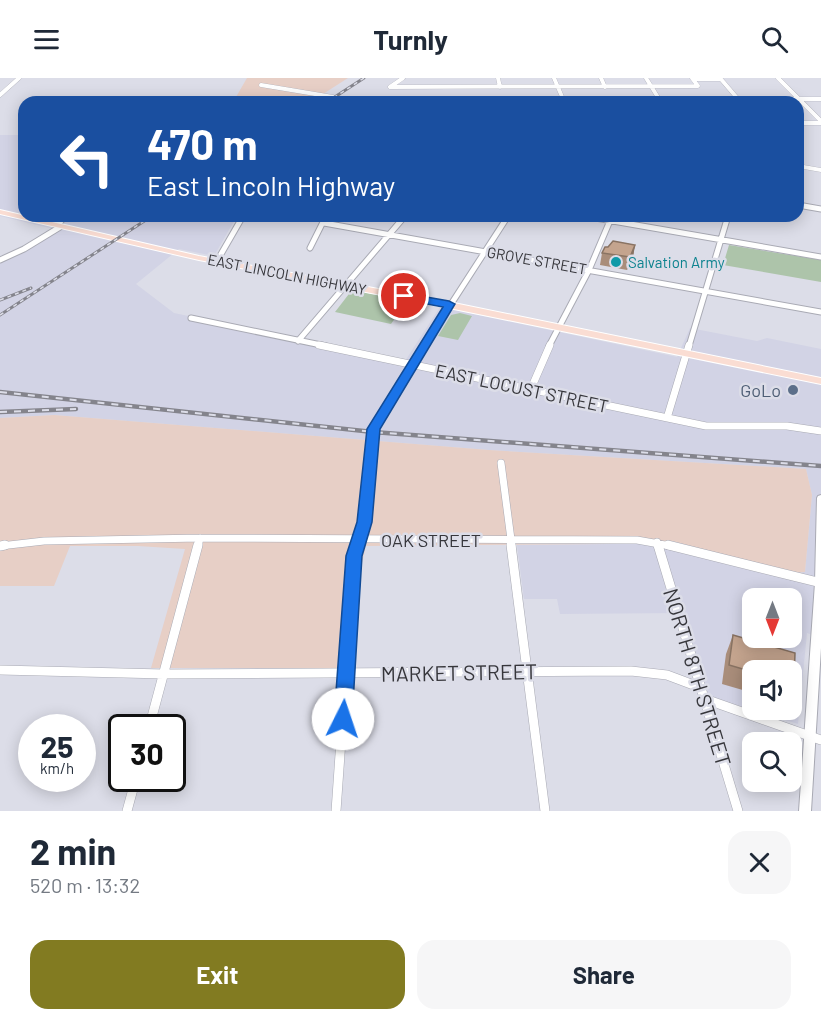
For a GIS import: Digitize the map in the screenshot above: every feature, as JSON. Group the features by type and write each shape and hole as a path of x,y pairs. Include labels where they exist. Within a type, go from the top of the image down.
{"main road":[{"name":"EAST LINCOLN HIGHWAY","path":"0,212 18,217"},
{"name":"EAST LINCOLN HIGHWAY","path":"39,222 217,261 449,304 821,381"}],"street":[{"path":"0,95 19,78"},
{"path":"403,78 390,87 693,87 698,85 692,78"},
{"path":"498,78 500,87"},
{"path":"554,78 562,96"},
{"path":"601,78 605,87"},
{"path":"646,78 657,96"},
{"path":"692,78 720,78 735,96"},
{"path":"778,78 796,96"},
{"path":"261,85 322,96"},
{"path":"488,87 490,96"},
{"path":"804,99 821,99"},
{"path":"804,104 821,122"},
{"path":"804,123 821,122"},
{"path":"804,167 821,170"},
{"path":"804,206 821,209"},
{"path":"0,260 24,249 58,227 61,222"},
{"path":"217,261 240,222"},
{"path":"298,341 400,222"},
{"path":"336,811 354,556 365,522 374,429 449,304 504,222"},
{"path":"530,391 558,327 589,270 609,222"},
{"path":"632,222 821,257"},
{"path":"667,418 726,222"},
{"path":"310,248 324,223"},
{"name":"GROVE STREET","path":"324,223 821,312"},
{"name":"EAST LOCUST STREET","path":"191,318 530,391 714,427 788,426 821,431"},
{"path":"501,463 544,811"},
{"path":"805,811 815,738 821,583 821,499"},
{"path":"153,714 200,538"},
{"name":"OAK STREET","path":"0,546 44,541 200,538 638,540 657,542 821,583"},
{"name":"NORTH 8TH STREET","path":"657,542 738,811"},
{"name":"MARKET STREET","path":"0,670 164,674 653,672 699,687"},
{"path":"705,699 815,738"},
{"path":"127,811 132,792"}],"shaded area":[{"path":"247,78 348,78 320,96 237,96"},
{"path":"0,135 18,135 18,220 0,216"},
{"path":"25,222 234,222 214,256 179,249 136,284 174,313 405,361 440,307 677,357 690,328 757,341 767,338 821,349 821,638 807,633 802,684 802,660 742,660 742,707 717,699 708,694 693,655 682,613 560,614 557,599 524,599 517,545 672,541 805,572 812,495 806,469 489,450 54,415 0,418 0,261 58,230"},
{"path":"54,415 489,450 806,469 812,495 805,572 793,573 672,541 609,544 366,546 358,580 353,668 151,668 185,549 70,546 54,586 0,586 0,418"},
{"path":"785,720 798,720 798,724"}],"green space":[{"path":"729,245 821,260 821,282 723,265"},
{"path":"352,290 407,301 391,324 335,312"},
{"path":"460,313 472,316 458,340 438,336 451,315"}],"building":[{"path":"613,241 635,245 630,257 602,253 605,247"},
{"path":"733,635 742,638 742,648 778,648 795,653 795,660 742,660 742,669 729,665"}],"railway":[{"path":"336,96 364,78"},
{"path":"0,315 143,222"},
{"path":"0,300 31,288"},
{"path":"0,392 373,432 821,466"},
{"path":"0,412 76,409"}],"place":[{"name":"Salvation Army","path":"616,262"},
{"name":"GoLo","path":"793,390"}],"route":[{"path":"343,719 354,556 365,522 374,429 449,304 404,296"}]}
